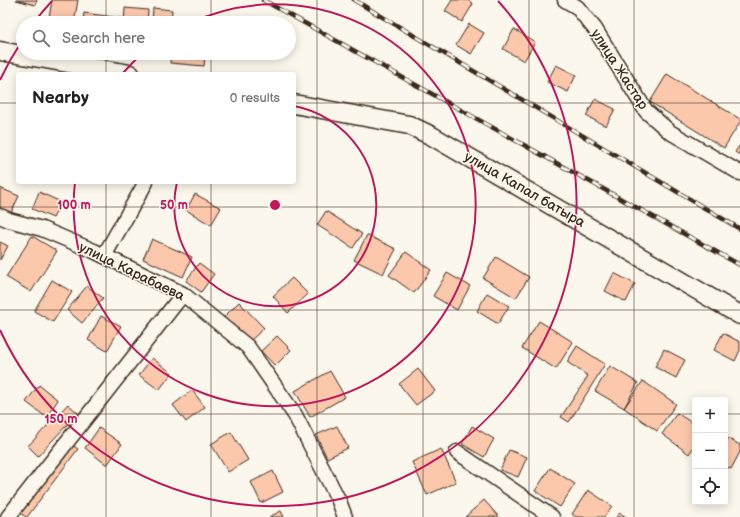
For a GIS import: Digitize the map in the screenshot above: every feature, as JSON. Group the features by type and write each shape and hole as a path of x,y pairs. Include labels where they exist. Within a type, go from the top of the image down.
{"main road":[{"path":"0,51 16,54"},
{"path":"51,60 119,72"},
{"name":"улица Капал батыра","path":"296,104 409,125 432,136 740,315"}],"street":[{"name":"улица Жастар","path":"565,0 577,7 595,29 646,111 670,132 740,173"},
{"path":"104,256 145,184"},
{"name":"улица Карабаева","path":"0,216 42,229 104,256 183,294 248,346 295,415 339,501 345,517"},
{"path":"8,517 183,294"},
{"path":"457,452 552,517"}],"building":[{"path":"16,0 37,0 35,5"},
{"path":"52,0 78,0 75,16 49,16"},
{"path":"452,0 468,0 473,4 462,22 445,11"},
{"path":"125,8 148,10 148,16 124,16"},
{"path":"153,8 172,10 172,16 152,16"},
{"path":"84,13 106,16 84,16"},
{"path":"469,24 484,33 471,54 456,45"},
{"path":"514,29 535,42 524,61 503,49"},
{"path":"170,60 204,60 204,66 170,63"},
{"path":"556,65 576,75 568,92 547,82"},
{"path":"667,74 740,119 740,122 724,148 650,102"},
{"path":"595,99 615,109 606,126 586,116"},
{"path":"740,145 740,155 735,152"},
{"path":"0,188 19,196 11,213 0,208"},
{"path":"39,192 61,202 53,218 32,209"},
{"path":"195,194 221,208 211,225 186,210"},
{"path":"326,211 362,234 353,248 317,225"},
{"path":"367,235 396,249 383,274 354,260"},
{"path":"32,236 57,251 31,292 6,277"},
{"path":"152,239 192,257 183,277 143,259"},
{"path":"0,242 8,246 0,260"},
{"path":"406,252 431,270 414,293 389,275"},
{"path":"496,257 529,277 516,298 483,278"},
{"path":"199,263 214,274 201,292 186,281"},
{"path":"447,273 470,286 457,310 433,296"},
{"path":"614,273 635,284 626,302 605,291"},
{"path":"292,278 308,294 288,313 273,296"},
{"path":"52,280 72,292 53,322 34,311"},
{"path":"87,286 103,298 82,323 67,310"},
{"path":"487,293 509,306 498,324 477,311"},
{"path":"239,302 264,328 249,342 224,317"},
{"path":"101,316 121,326 107,351 88,340"},
{"path":"539,321 573,342 556,369 522,348"},
{"path":"723,333 740,342 740,350 735,361 714,350"},
{"path":"277,336 291,350 275,366 261,351"},
{"path":"577,346 605,364 569,422 561,417 588,376 567,362"},
{"path":"664,349 685,360 676,378 655,367"},
{"path":"152,358 172,373 159,390 139,375"},
{"path":"610,366 638,383 624,408 595,391"},
{"path":"418,369 435,391 416,405 399,384"},
{"path":"330,371 345,397 310,417 295,391"},
{"path":"643,381 676,404 657,431 624,408"},
{"path":"39,385 58,400 46,417 26,402"},
{"path":"192,390 205,407 186,422 173,405"},
{"path":"68,404 78,413 38,456 28,446"},
{"path":"677,413 692,423 692,450 689,454 662,434"},
{"path":"337,426 348,448 327,458 316,435"},
{"path":"472,426 494,439 484,457 462,444"},
{"path":"99,428 122,444 107,465 85,448"},
{"path":"231,432 248,460 228,472 211,444"},
{"path":"728,439 740,445 740,452 731,469 728,468"},
{"path":"67,441 78,449 26,517 16,510"},
{"path":"441,449 456,482 427,495 412,462"},
{"path":"509,450 527,457 518,477 500,470"},
{"path":"550,468 575,484 560,507 535,491"},
{"path":"273,471 283,492 261,503 251,482"},
{"path":"588,490 612,506 604,517 576,517 572,514"},
{"path":"484,500 499,517 465,517"},
{"path":"281,511 284,517 269,517"},
{"path":"620,513 626,517 616,517"}],"railway":[{"path":"263,0 292,16"},
{"path":"354,0 740,229"},
{"path":"296,18 740,265"}]}
